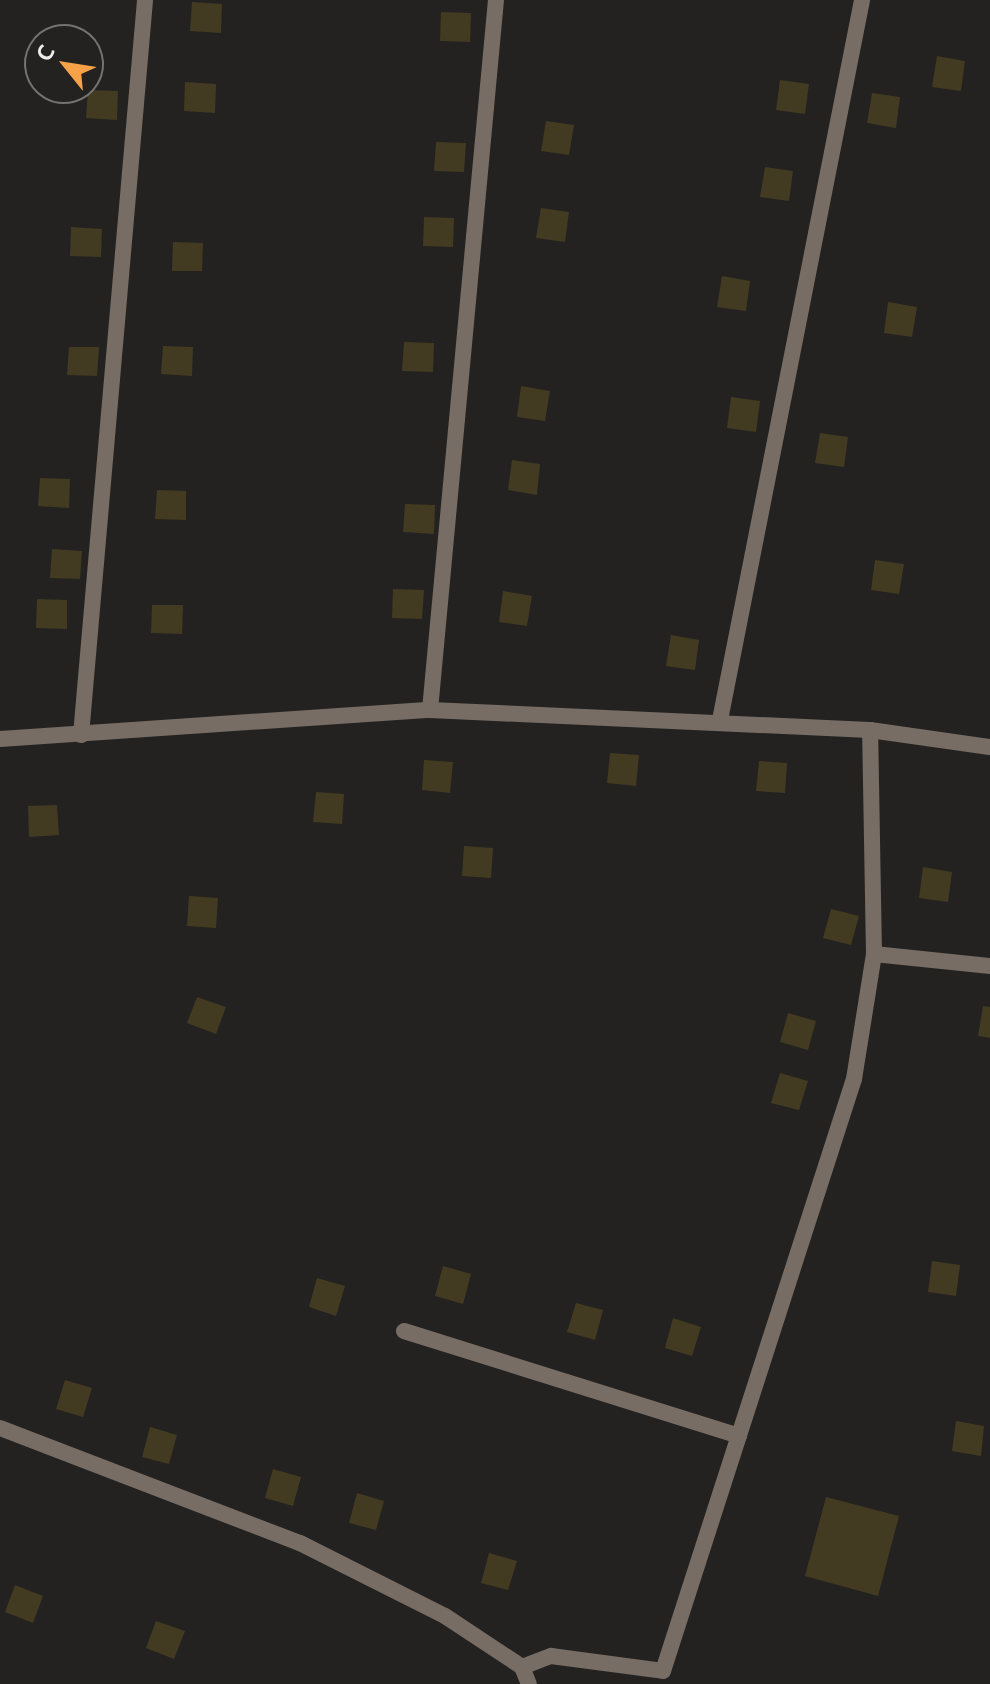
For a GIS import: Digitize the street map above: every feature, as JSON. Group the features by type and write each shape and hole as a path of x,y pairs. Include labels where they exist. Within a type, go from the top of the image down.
{"street":[{"path":"81,735 145,0"},
{"path":"430,710 496,0"},
{"path":"720,720 862,0"},
{"path":"0,739 430,710 720,720 870,730 990,747"},
{"path":"522,1667 551,1656 663,1671 854,1079 874,954 870,730"},
{"path":"874,954 990,966"},
{"path":"404,1331 739,1436"},
{"path":"0,1428 300,1543 445,1616 522,1667 529,1684"}],"building":[{"path":"192,2 222,4 221,33 190,31"},
{"path":"441,12 471,13 470,42 440,41"},
{"path":"937,56 965,61 961,91 932,87"},
{"path":"780,80 809,84 805,114 776,110"},
{"path":"185,82 216,84 215,113 184,111"},
{"path":"104,91 118,91 117,120 86,118 87,104 104,104"},
{"path":"872,93 900,97 896,128 867,123"},
{"path":"546,121 574,125 569,155 541,151"},
{"path":"436,142 466,143 464,172 434,171"},
{"path":"765,167 793,171 789,201 760,197"},
{"path":"541,208 569,212 565,242 536,238"},
{"path":"424,217 454,218 453,247 423,246"},
{"path":"71,227 102,229 101,257 70,256"},
{"path":"173,242 203,243 202,271 172,271"},
{"path":"722,276 750,281 746,311 717,307"},
{"path":"888,302 917,307 912,337 884,333"},
{"path":"404,342 434,343 433,372 402,371"},
{"path":"163,346 193,347 192,376 161,374"},
{"path":"69,347 99,347 97,376 67,375"},
{"path":"521,386 550,391 545,421 517,417"},
{"path":"731,397 760,401 756,432 727,428"},
{"path":"820,433 848,437 844,467 815,463"},
{"path":"512,460 540,464 537,495 508,490"},
{"path":"40,478 70,479 69,508 38,506"},
{"path":"157,490 186,491 186,520 155,519"},
{"path":"405,504 435,505 434,534 403,532"},
{"path":"52,549 82,551 80,579 50,578"},
{"path":"875,560 904,564 899,594 871,590"},
{"path":"393,589 424,590 422,619 392,618"},
{"path":"503,591 532,596 527,626 499,622"},
{"path":"37,599 67,600 67,629 36,628"},
{"path":"152,605 183,605 182,634 151,633"},
{"path":"671,635 699,640 695,670 666,666"},
{"path":"610,753 639,755 636,786 607,783"},
{"path":"424,760 453,762 450,793 422,790"},
{"path":"759,761 787,763 785,793 756,791"},
{"path":"316,792 344,794 342,824 313,822"},
{"path":"57,805 59,835 29,837 28,806"},
{"path":"464,846 493,848 491,878 462,876"},
{"path":"923,867 952,872 948,902 919,898"},
{"path":"189,896 218,898 216,928 187,926"},
{"path":"831,909 859,916 851,945 823,938"},
{"path":"197,997 226,1007 216,1034 187,1023"},
{"path":"983,1006 990,1007 990,1038 978,1036"},
{"path":"788,1013 816,1021 808,1050 780,1042"},
{"path":"780,1073 808,1081 799,1110 771,1103"},
{"path":"932,1261 960,1265 956,1296 928,1292"},
{"path":"443,1266 471,1274 463,1304 435,1296"},
{"path":"317,1278 345,1286 336,1316 309,1307"},
{"path":"576,1303 603,1310 595,1340 567,1332"},
{"path":"673,1318 701,1327 692,1356 665,1348"},
{"path":"65,1380 92,1388 83,1417 56,1409"},
{"path":"956,1421 984,1426 981,1456 952,1451"},
{"path":"150,1427 177,1435 169,1464 142,1457"},
{"path":"273,1469 301,1477 293,1506 265,1498"},
{"path":"357,1493 384,1501 376,1530 349,1523"},
{"path":"826,1497 899,1516 878,1596 805,1576"},
{"path":"489,1553 517,1561 508,1590 481,1583"},
{"path":"15,1585 43,1596 33,1623 5,1612"},
{"path":"156,1621 185,1631 174,1659 146,1648"}]}
